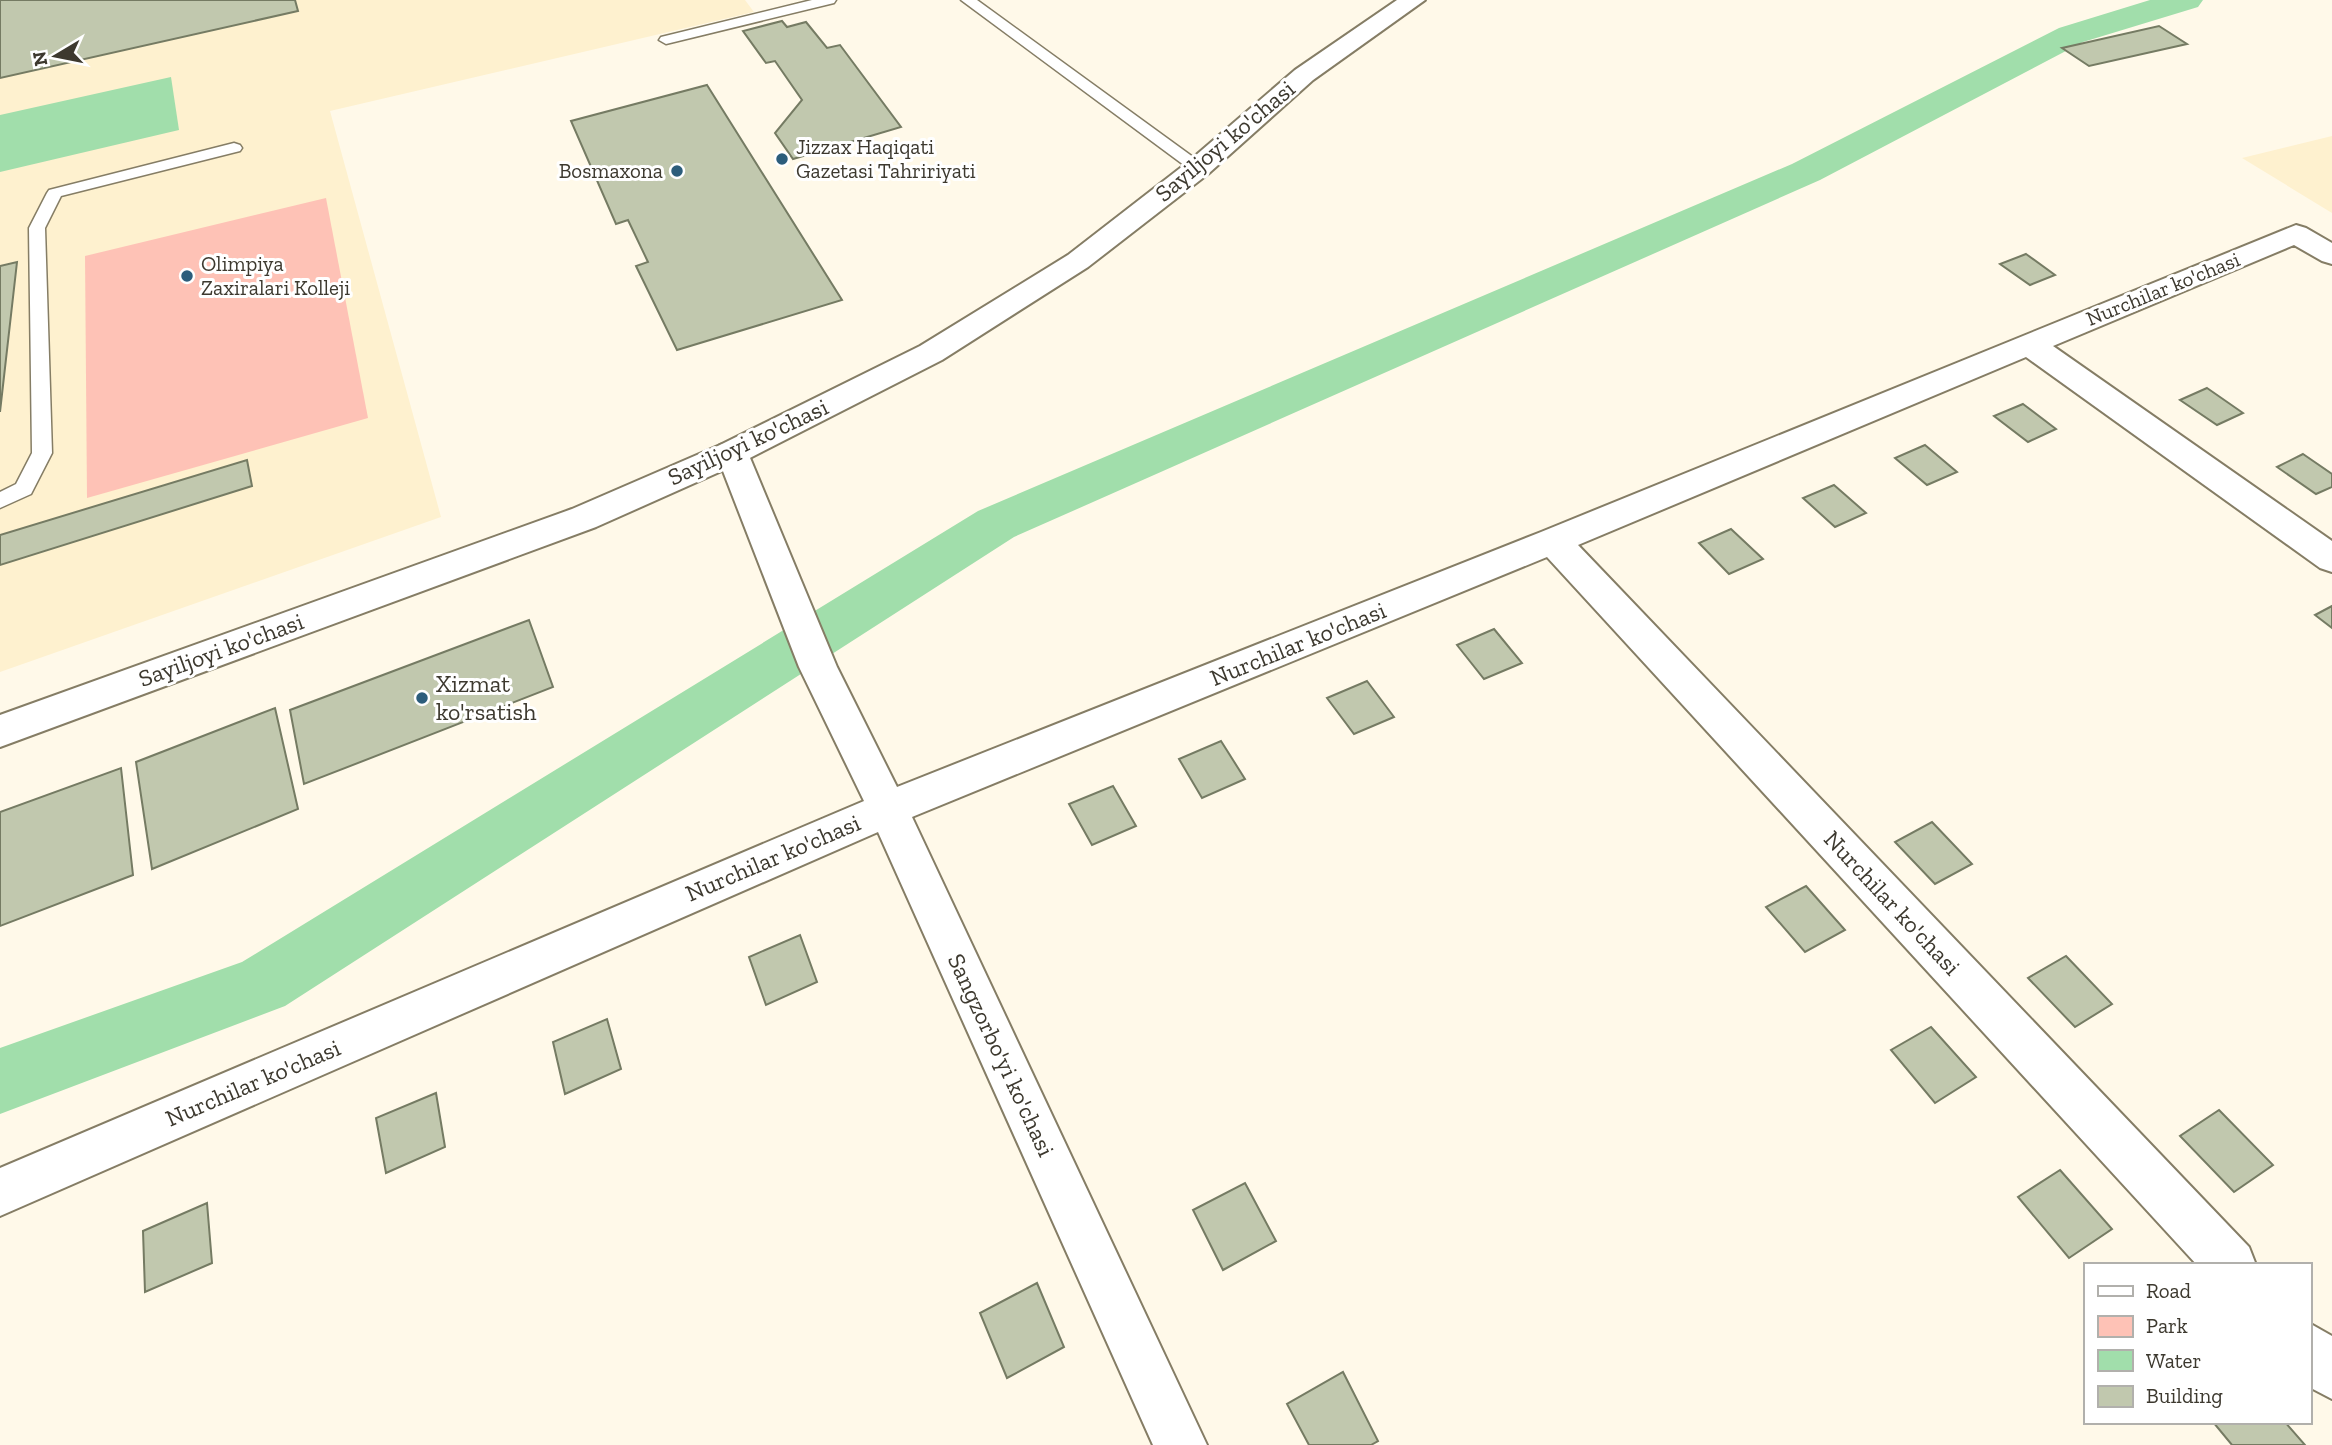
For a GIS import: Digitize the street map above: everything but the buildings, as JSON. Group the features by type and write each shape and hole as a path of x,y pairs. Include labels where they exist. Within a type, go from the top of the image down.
{"street":[{"name":"Sayiljoyi ko'chasi","path":"0,731 584,518 732,453 932,353 1078,261 1198,168 1304,75 1413,0"},
{"name":"Nurchilar ko'chasi","path":"0,1192 888,809 1553,541 2296,234 2332,255"},
{"path":"2029,344 2332,559"},
{"name":"Sangzorbo'yi ko'chasi","path":"732,453 818,667 888,809 1180,1445"},
{"name":"Nurchilar ko'chasi","path":"1553,541 2229,1263"},
{"path":"2311,1351 2332,1373"}],"lane":[{"path":"666,40 775,6 829,0"},
{"path":"968,0 1198,168"},
{"path":"0,501 24,489 42,453 37,228 55,193 234,148"}],"shaded area":[{"name":"Olimpiya Zaxiralari Kolleji","path":"0,0 745,0 754,12 330,111 441,517 0,672"},
{"path":"2332,136 2332,213 2242,158"}],"green space":[{"path":"326,198 368,418 87,498 85,256"}],"water":[{"path":"171,77 179,130 0,172 0,115"}],"waterway":[{"path":"0,1081 262,985 996,524 1806,172 2071,35 2186,0"}],"place":[{"name":"Jizzax Haqiqati Gazetasi Tahririyati","path":"782,159"},
{"name":"Bosmaxona","path":"677,171"},
{"name":"Olimpiya Zaxiralari Kolleji","path":"187,276"},
{"name":"Xizmat ko'rsatish","path":"422,698"}]}
